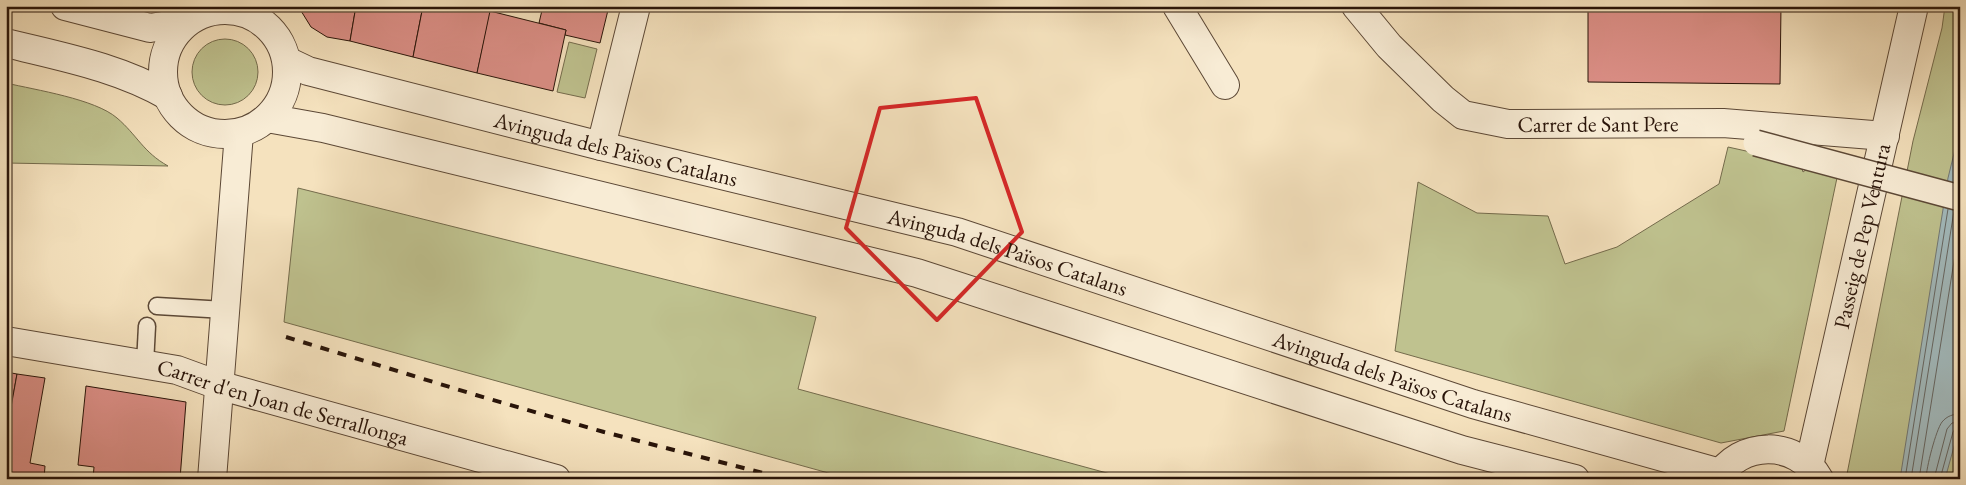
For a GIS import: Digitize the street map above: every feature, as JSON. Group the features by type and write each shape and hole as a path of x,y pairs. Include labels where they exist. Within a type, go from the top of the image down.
{"street":[{"path":"65,6 150,28 192,15 226,9 243,9 259,19 272,30 282,45 287,61 288,77 277,107 267,118 254,127 239,133 222,134 205,131 189,123 176,111 163,83 162,69 170,43 177,31 192,15"},
{"path":"601,146 636,6"},
{"path":"1177,6 1225,84"},
{"name":"Carrer de Sant Pere","path":"1356,6 1389,46 1443,99 1463,115 1508,124 1723,122 1885,136"},
{"name":"Passeig de Pep Ventura","path":"1814,472 1914,6"},
{"path":"6,43 106,68 143,82 168,96"},
{"name":"Avinguda dels Països Catalans","path":"287,61 308,70 601,146 957,232 1473,404 1718,476"},
{"name":"Avinguda dels Països Catalans","path":"267,118 323,128 917,273 1462,450 1575,479"},
{"path":"212,479 239,133"},
{"path":"1756,143 1960,198"},
{"name":"Carrer d'en Joan de Serrallonga","path":"6,341 177,370 218,385 556,479"},
{"path":"1718,476 1727,465 1743,454 1763,449 1783,450 1802,459 1814,472"}],"lane":[{"path":"157,306 225,310"},
{"path":"146,364 147,326"}],"highlighted area":[{"path":"976,98 1022,232 937,320 846,228 880,108"}],"green space":[{"path":"1945,6 1960,6 1960,479 1846,479 1913,141 1942,28"},
{"path":"225,39 238,41 248,49 256,59 258,72 256,85 248,95 238,103 225,105 212,103 202,95 194,85 192,72 194,59 202,49 212,41"},
{"path":"569,42 597,49 585,98 557,92"},
{"path":"6,83 80,100 107,111 124,124 152,155 168,166 6,163"},
{"path":"1728,147 1800,163 1803,172 1811,166 1838,173 1784,431 1721,443 1395,351 1418,182 1477,213 1548,216 1565,264 1617,247 1719,184"},
{"path":"298,188 816,317 798,389 1129,479 850,479 284,322"}],"water":[{"path":"1960,129 1960,425 1945,479 1900,479 1948,178"}],"building":[{"path":"298,6 356,6 350,41 327,37 311,27"},
{"path":"356,6 423,6 413,57 350,41"},
{"path":"423,6 492,6 477,73 413,57"},
{"path":"543,6 609,6 600,43 565,35 566,30 539,23"},
{"path":"1588,6 1781,6 1780,84 1588,82"},
{"path":"490,11 566,30 553,91 477,73"},
{"path":"6,372 17,374 6,435"},
{"path":"17,374 45,378 30,463 45,466 44,479 6,479 6,435"},
{"path":"86,386 186,402 180,479 93,479 94,467 78,465"}],"railway":[{"path":"286,337 604,432 786,479"}]}
